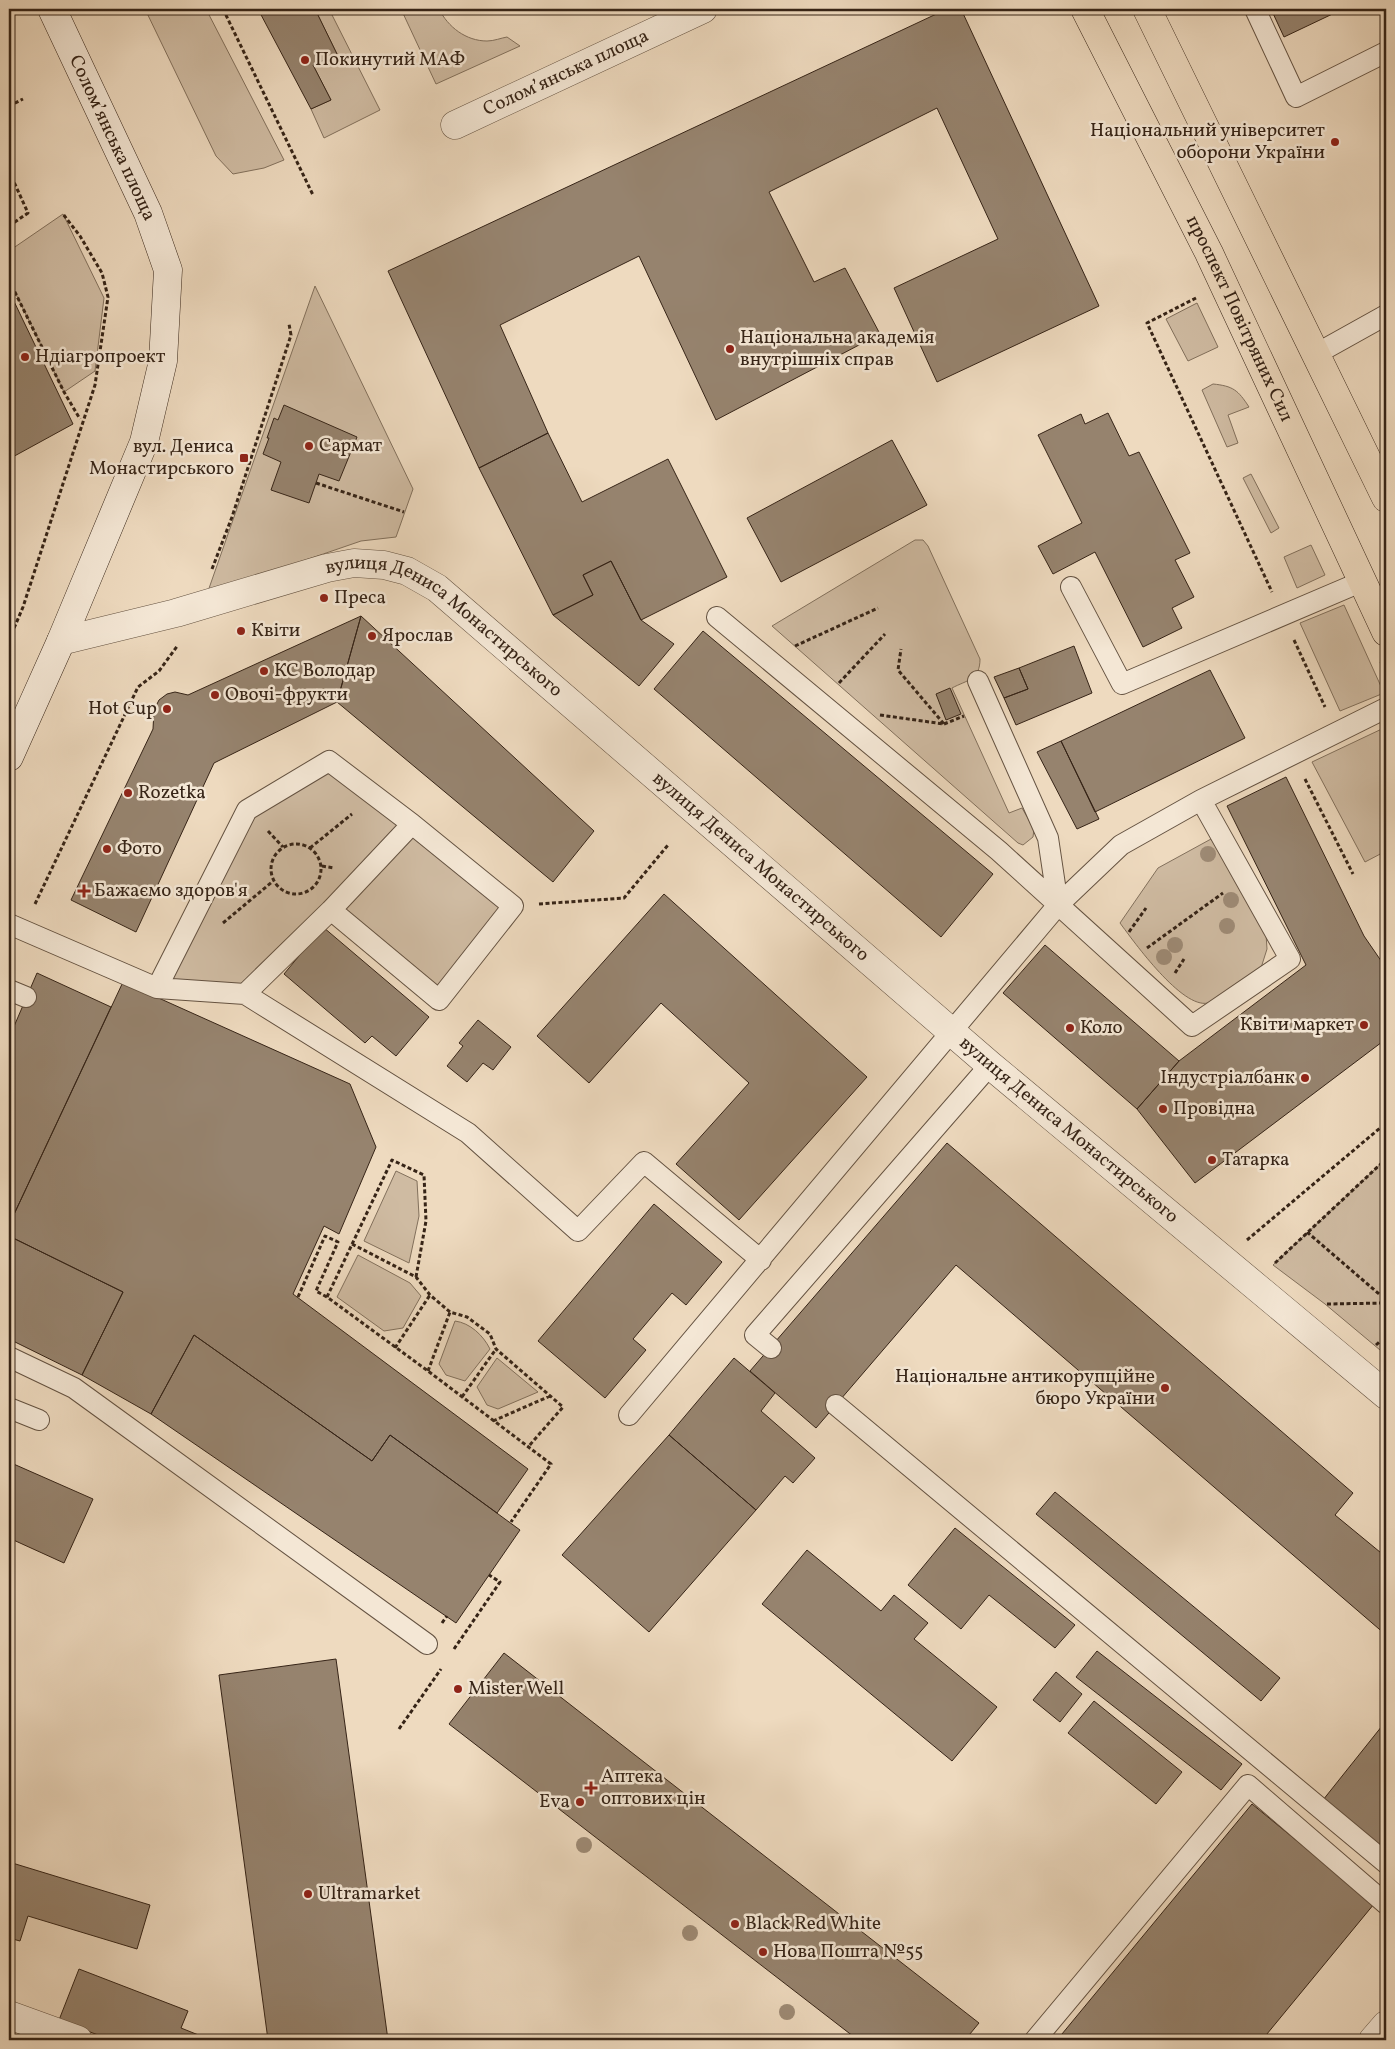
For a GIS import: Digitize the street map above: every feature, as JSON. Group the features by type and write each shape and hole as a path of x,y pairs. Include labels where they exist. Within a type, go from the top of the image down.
{"main road":[{"name":"проспект Повітряних Сил","path":"1085,9 1209,254 1386,632"},
{"path":"1147,9 1386,498"}],"street":[{"name":"Соломʼянська площа","path":"52,9 148,213 168,270 163,361 144,442 61,641"},
{"name":"Соломʼянська площа","path":"455,125 703,9"},
{"name":"вулиця Дениса Монастирського","path":"61,641 195,607 328,568 354,563 384,565 407,571 437,588 950,1032 1386,1395"},
{"path":"9,757 61,641"},
{"path":"9,2015 78,2040"},
{"path":"1373,2040 1386,2024"}],"lane":[{"path":"1254,9 1296,97 1386,52"},
{"path":"1316,354 1386,315"},
{"path":"1071,587 1122,684 1362,581"},
{"path":"717,617 999,851 1192,1026 1290,959 1201,800"},
{"path":"978,681 1048,838 1058,905"},
{"path":"629,1415 896,1100 950,1032 1058,905 1121,845 1201,800 1386,708"},
{"path":"157,988 247,810 329,761 412,824 513,906 439,1000 331,910"},
{"path":"244,994 331,910 412,824"},
{"path":"9,924 157,988 244,994 468,1133 578,1231 644,1162 761,1260"},
{"path":"771,1348 755,1334 990,1065"},
{"path":"9,1357 62,1374 74,1388 88,1388 427,1644"},
{"path":"836,1405 1386,1863"},
{"path":"9,1408 39,1420"},
{"path":"1035,2040 1248,1785 1386,1904"}],"path":[{"path":"223,9 313,195"},
{"path":"9,106 23,99"},
{"path":"9,171 28,213 9,226"},
{"path":"9,640 22,607 94,385 108,297 102,273 80,236 63,214"},
{"path":"9,280 64,392 80,420"},
{"path":"1200,296 1147,322 1337,733"},
{"path":"31,934 36,922 33,907 138,687 159,671 175,651 195,607 235,508 291,335 289,324"},
{"path":"316,482 404,512"},
{"path":"766,658 878,608"},
{"path":"821,704 885,634"},
{"path":"901,648 898,670 944,724"},
{"path":"856,733 872,714 944,724 965,716"},
{"path":"1293,755 1353,874"},
{"path":"310,848 375,795"},
{"path":"297,844 310,848 317,855 322,866 320,875 313,887 300,894 288,894 279,890 272,882 270,870 273,858 283,847 297,844"},
{"path":"513,906 624,898 668,845"},
{"path":"1141,952 1230,888"},
{"path":"1128,933 1146,908"},
{"path":"1174,974 1184,959"},
{"path":"1226,1262 1245,1241 1386,1123"},
{"path":"1281,1270 1273,1265 1386,1159"},
{"path":"327,1297 392,1160 424,1176 426,1221 416,1277"},
{"path":"1307,1232 1386,1302"},
{"path":"298,1297 325,1236 338,1242 316,1291 327,1297 428,1371 551,1464 511,1522"},
{"path":"352,1244 416,1277 430,1295 450,1312 467,1317 490,1334 496,1349 562,1407 528,1447"},
{"path":"395,1348 430,1295"},
{"path":"1332,1310 1325,1304 1386,1302"},
{"path":"428,1371 450,1312"},
{"path":"1375,1346 1386,1336"},
{"path":"1368,1340 1381,1351"},
{"path":"462,1397 496,1349"},
{"path":"493,1421 550,1396"},
{"path":"452,1652 500,1582 489,1575"},
{"path":"399,1729 441,1668"}],"shaded area":[{"path":"145,9 206,9 284,160 264,168 233,174 216,156"},
{"path":"315,9 329,9 380,110 324,138 311,109 331,100 313,65 337,54"},
{"path":"401,9 439,9 447,22 465,36 487,41 507,37 520,46 436,84"},
{"path":"63,214 104,298 95,371 64,392 9,280 9,251"},
{"path":"315,286 413,489 396,537 361,541 207,594"},
{"path":"1197,303 1218,347 1188,361 1166,319"},
{"path":"1213,384 1226,386 1234,390 1249,407 1228,415 1238,443 1227,447 1202,390"},
{"path":"1251,474 1279,528 1271,533 1243,478"},
{"path":"915,540 923,540 928,546 980,659 978,671 975,675 952,688 1009,813 1022,808 1034,829 1033,837 1023,845 1018,843 772,626"},
{"path":"1311,545 1325,575 1297,588 1284,557"},
{"path":"1344,605 1384,693 1340,711 1300,623"},
{"path":"1386,727 1386,851 1365,862 1312,762"},
{"path":"329,761 513,906 439,1000 331,910 245,994 157,988 247,810"},
{"path":"1211,839 1266,934 1267,949 1260,971 1226,994 1208,1003 1197,1002 1185,996 1172,985 1147,958 1120,923 1158,868"},
{"path":"1386,1159 1386,1355 1325,1304 1273,1265"},
{"path":"396,1171 417,1181 419,1216 409,1263 364,1241"},
{"path":"358,1255 410,1283 421,1296 403,1328 384,1331 337,1297"},
{"path":"455,1321 466,1324 476,1330 490,1349 465,1381 446,1375 439,1364"},
{"path":"497,1358 538,1392 498,1409 487,1405 477,1387"}],"building":[{"name":"Покинутий МАФ","path":"263,9 315,9 337,54 313,65 331,100 311,109 259,11"},
{"path":"947,9 961,9 1099,306 937,382 894,288 998,239 937,108 769,192 814,282 845,268 880,334 716,420 639,256 500,325 548,433 479,468 388,271"},
{"path":"1271,9 1343,9 1284,37"},
{"name":"Ндіагропроект","path":"9,291 73,424 9,459"},
{"name":"Сармат","path":"284,405 357,437 339,481 319,474 309,503 271,490 281,462 263,454 274,418 278,420"},
{"path":"1108,413 1129,456 1139,452 1190,553 1175,560 1194,597 1172,608 1182,628 1143,647 1095,552 1053,574 1038,546 1082,523 1038,435 1081,414 1085,424"},
{"path":"548,433 582,502 668,459 727,577 641,620 611,561 583,575 593,595 553,615 479,468"},
{"path":"892,440 927,505 781,582 747,518"},
{"path":"611,561 641,620 674,644 639,686 553,615 593,595 583,575"},
{"path":"361,616 337,702 214,763 136,932 71,900 153,729 154,710 159,700 167,694 175,692 188,695"},
{"path":"361,616 594,831 553,882 337,702"},
{"path":"703,631 993,874 941,937 654,689"},
{"path":"1074,646 1092,693 1016,725 1004,698 1028,689 1019,668"},
{"path":"1019,668 1028,689 1004,698 994,677"},
{"path":"1210,670 1245,738 1095,812 1061,741"},
{"path":"950,688 961,714 946,720 936,694"},
{"path":"1061,741 1099,819 1077,829 1037,752"},
{"path":"1286,777 1364,936 1386,968 1386,1039 1195,1183 1137,1109 1179,1061 1306,965 1227,806"},
{"path":"664,894 867,1077 739,1220 676,1164 749,1083 661,1003 589,1083 537,1036"},
{"path":"323,927 429,1017 396,1056 372,1036 365,1043 284,974"},
{"path":"1045,945 1179,1061 1137,1109 1003,993"},
{"path":"37,973 111,1007 9,1225 9,1038"},
{"path":"123,982 350,1084 376,1147 339,1234 324,1226 293,1294 528,1469 497,1513 390,1435 372,1461 194,1335 151,1414 82,1375 123,1292 9,1236 9,1225"},
{"path":"478,1020 511,1047 493,1070 483,1063 467,1082 447,1066 463,1046 459,1043"},
{"name":"Національне антикорупційне бюро України","path":"947,1143 1353,1493 1335,1515 1386,1557 1386,1635 956,1265 816,1428 750,1371"},
{"path":"654,1204 722,1262 686,1305 672,1293 633,1339 646,1350 605,1398 538,1341"},
{"path":"9,1236 123,1292 82,1375 9,1339"},
{"path":"194,1335 372,1461 390,1435 520,1530 456,1623 151,1414"},
{"path":"734,1358 775,1393 761,1411 815,1458 793,1483 785,1476 756,1510 669,1435"},
{"path":"669,1435 756,1510 649,1632 562,1555"},
{"path":"9,1462 93,1499 64,1563 9,1538"},
{"path":"1055,1492 1280,1678 1261,1701 1036,1514"},
{"path":"955,1528 1075,1625 1055,1648 989,1595 961,1629 908,1585"},
{"path":"807,1550 881,1611 894,1595 928,1623 914,1639 997,1707 952,1761 762,1604"},
{"path":"1097,1651 1242,1764 1221,1790 1076,1677"},
{"path":"504,1653 979,2023 965,2040 858,2040 449,1724"},
{"name":"Ultramarket","path":"336,1659 388,2040 268,2040 219,1675"},
{"path":"1056,1672 1082,1694 1060,1722 1033,1700"},
{"path":"1094,1701 1182,1772 1156,1804 1068,1733"},
{"path":"1386,1721 1386,1850 1323,1800"},
{"path":"1252,1804 1374,1904 1262,2040 1057,2040"},
{"path":"9,1862 150,1905 137,1949 28,1916 20,1941 9,1938"},
{"path":"79,1969 188,2011 181,2028 211,2040 111,2040 59,2020"}],"place":[{"name":"Покинутий МАФ","path":"305,60"},
{"name":"Національний університет оборони України","path":"1335,142"},
{"name":"Національна академія внутрішніх справ","path":"730,349"},
{"name":"Ндіагропроект","path":"25,357"},
{"name":"Сармат","path":"309,446"},
{"name":"вул. Дениса Монастирського","path":"244,458"},
{"name":"Преса","path":"324,598"},
{"name":"Квіти","path":"241,631"},
{"name":"Ярослав","path":"372,636"},
{"name":"КС Володар","path":"264,671"},
{"name":"Овочі-фрукти","path":"215,695"},
{"name":"Hot Cup","path":"167,709"},
{"name":"Rozetka","path":"128,793"},
{"name":"Фото","path":"107,849"},
{"name":"Бажаємо здоров'я","path":"84,891"},
{"name":"Квіти маркет","path":"1364,1025"},
{"name":"Коло","path":"1070,1028"},
{"name":"Індустріалбанк","path":"1305,1078"},
{"name":"Провідна","path":"1163,1109"},
{"name":"Татарка","path":"1212,1160"},
{"name":"Національне антикорупційне бюро України","path":"1165,1388"},
{"name":"Mister Well","path":"458,1689"},
{"name":"Аптека оптових цін","path":"591,1788"},
{"name":"Eva","path":"580,1802"},
{"name":"Ultramarket","path":"308,1894"},
{"name":"Black Red White","path":"735,1924"},
{"name":"Нова Пошта №55","path":"763,1952"}]}
